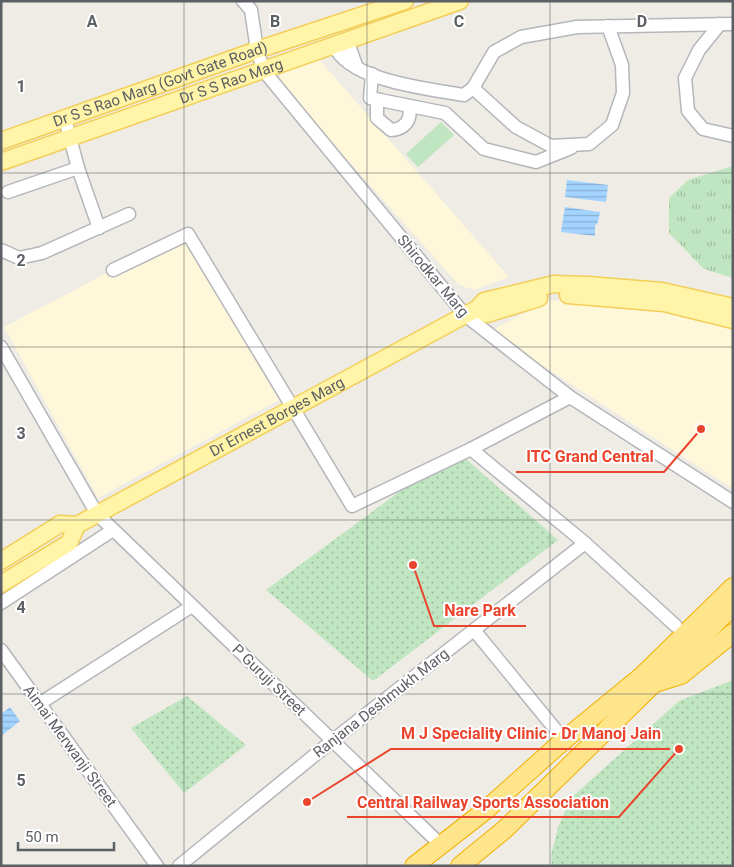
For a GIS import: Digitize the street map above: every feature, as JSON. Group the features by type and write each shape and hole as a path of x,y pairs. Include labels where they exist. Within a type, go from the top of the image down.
{"highway":[{"path":"460,866 504,830 646,680 733,576"},
{"path":"683,636 733,587"},
{"path":"646,680 655,646 683,636 733,606"},
{"path":"414,866 487,809 564,740 646,680 681,675 733,633"}],"main road":[{"name":"Dr S S Rao Marg (Govt Gate Road)","path":"1,141 258,50 405,1"},
{"name":"Dr S S Rao Marg","path":"1,162 460,1"},
{"path":"471,312 487,314 552,294 662,291 733,307"},
{"path":"615,293 664,302 733,320"},
{"name":"Dr Ernest Borges Marg","path":"1,561 60,524 77,525 471,312"},
{"path":"1,584 69,543 77,525"}],"street":[{"name":"Shirodkar Marg","path":"243,1 250,10 264,71 471,312 570,397 733,502"},
{"path":"341,42 357,68 387,80 464,95 473,88 494,52 521,37 577,27 726,24"},
{"path":"726,24 699,50 685,78 688,111 704,128 733,136"},
{"path":"473,88 516,126 551,146 589,144 612,125 623,93 622,65 608,26"},
{"path":"372,74 370,98 445,113 484,149 536,162 581,144"},
{"path":"380,100 377,106 377,118 391,130 400,130 405,126 409,117 409,106"},
{"path":"65,119 78,168 99,228"},
{"path":"8,192 78,168"},
{"path":"1,250 19,258 42,253 130,214"},
{"path":"113,270 188,234 352,506 471,449 570,397"},
{"name":"P Guruji Street","path":"1,347 97,514 441,845"},
{"path":"471,449 585,543 683,636"},
{"path":"1,602 113,530"},
{"name":"Ranjana Deshmukh Marg","path":"179,866 332,740 585,543"},
{"path":"39,704 192,606"},
{"path":"474,630 564,740"},
{"name":"Aimai Merwanji Street","path":"1,650 157,866"}],"shaded area":[{"path":"317,57 509,277 474,290 459,285 278,82 282,70"},
{"path":"189,230 292,393 98,498 4,327"},
{"path":"551,300 663,309 733,329 733,489 489,331"}],"green space":[{"path":"441,122 454,135 418,167 406,154"},
{"path":"733,166 733,278 704,269 669,233 669,198 688,180"},
{"path":"456,450 558,540 373,681 266,590"},
{"path":"733,680 733,866 552,866 551,856 558,827 571,798 679,701"},
{"path":"187,696 246,745 184,793 131,728"}],"water":[{"path":"567,180 608,185 606,202 565,197"},
{"path":"565,207 600,212 595,226 595,236 561,232"},
{"path":"10,707 20,721 1,736 1,714"}],"place":[{"name":"ITC Grand Central","path":"701,429"},
{"name":"Nare Park","path":"413,565"},
{"name":"Central Railway Sports Association","path":"679,749"},
{"name":"M J Speciality Clinic - Dr Manoj Jain","path":"307,802"}]}
